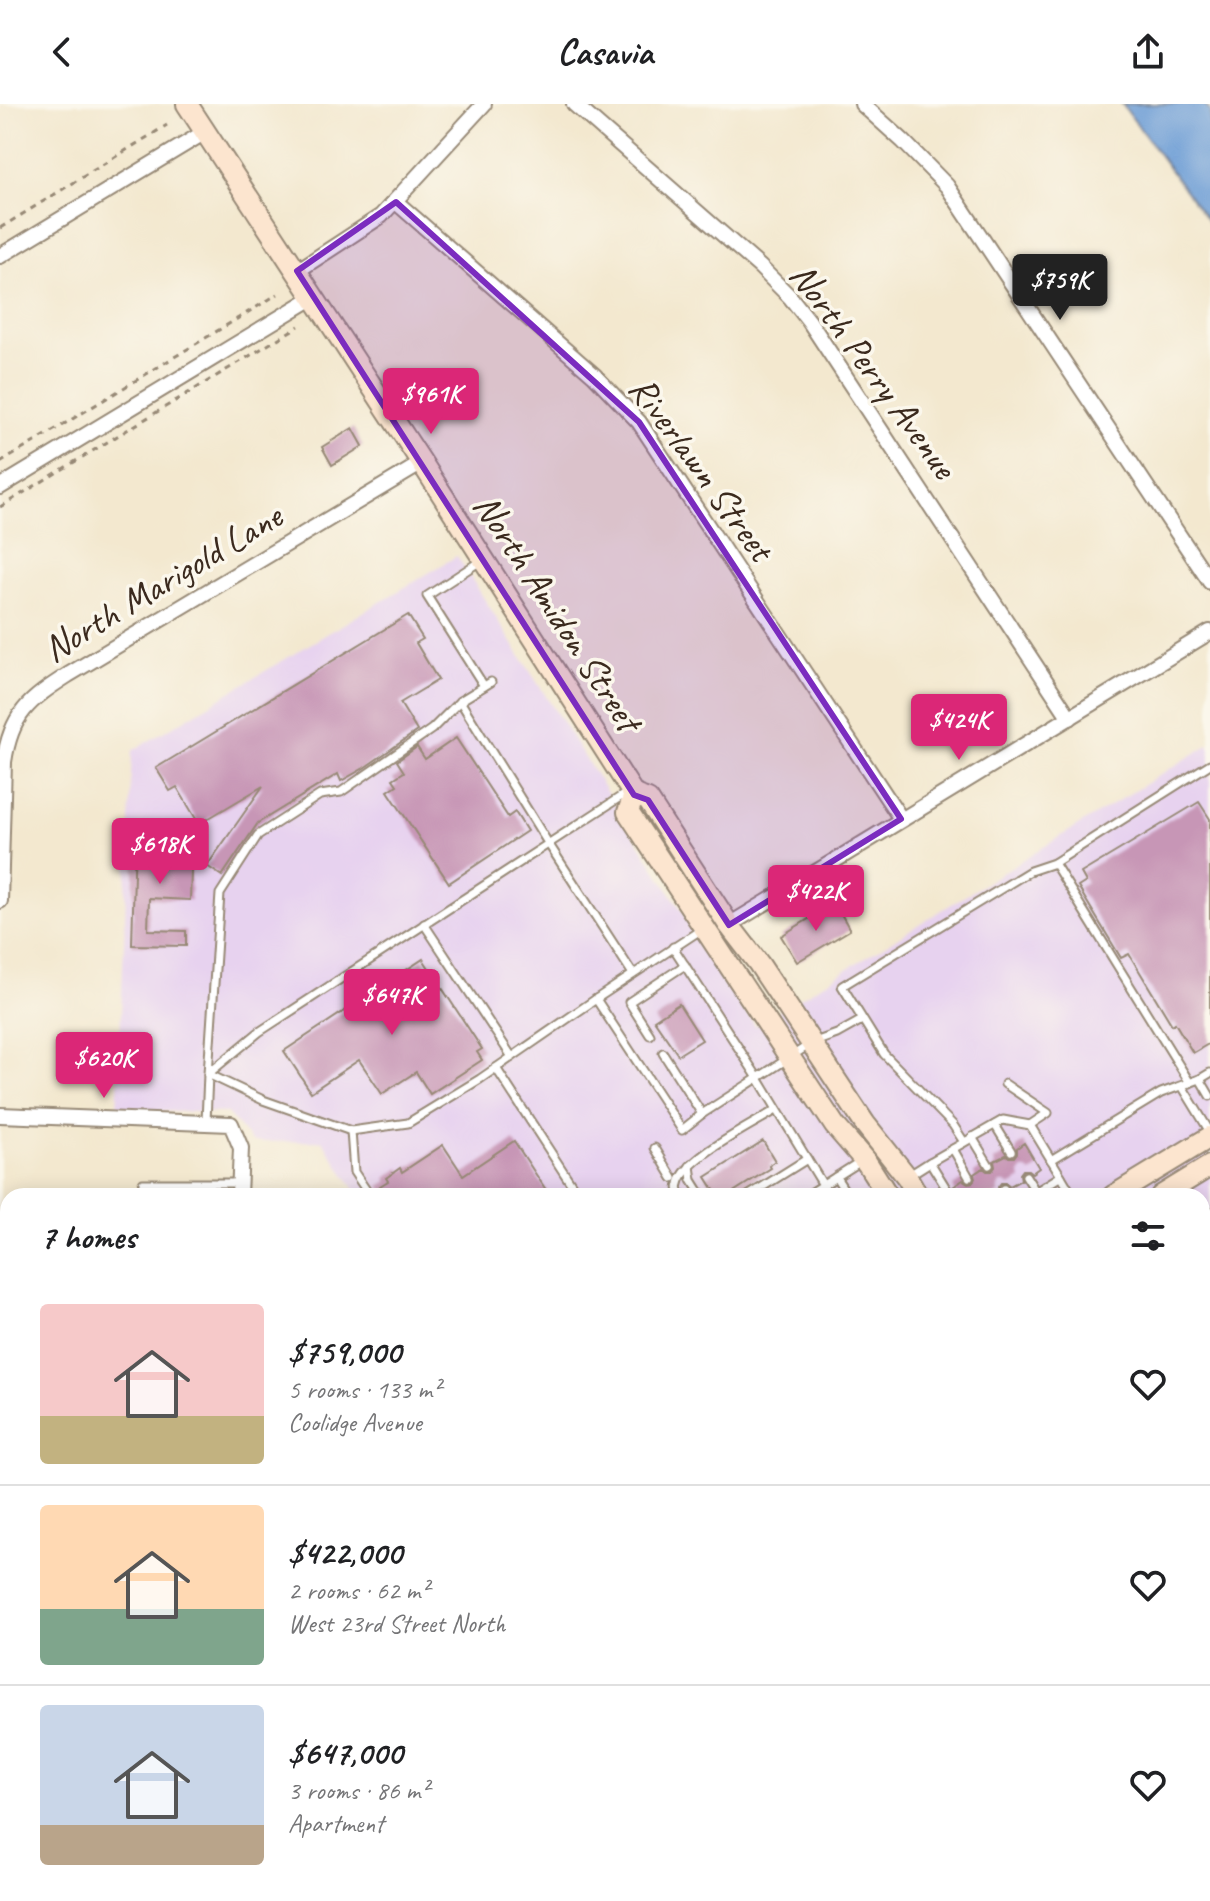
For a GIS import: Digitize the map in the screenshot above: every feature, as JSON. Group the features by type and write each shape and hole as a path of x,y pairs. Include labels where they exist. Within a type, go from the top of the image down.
{"main road":[{"name":"North Amidon Street","path":"187,104 633,793 648,800 865,1124 913,1188"},
{"name":"North Amidon Street","path":"633,793 628,812 835,1126 883,1188"},
{"path":"1126,1188 1210,1134"},
{"path":"1174,1188 1210,1166"}],"street":[{"path":"297,271 381,216 484,104"},
{"name":"North Perry Avenue","path":"574,104 790,297 809,321 1070,718"},
{"path":"862,104 947,186 1210,582"},
{"path":"0,256 205,132"},
{"name":"Riverlawn Street","path":"396,202 594,375 639,422 901,819"},
{"path":"0,487 314,297"},
{"name":"North Marigold Lane","path":"0,901 4,762 13,726 29,703 68,675 422,463"},
{"path":"729,925 1210,632"},
{"path":"0,1115 231,1124 241,1148 240,1188"}],"lane":[{"path":"206,1122 220,894 258,835 320,795 341,792 432,729 460,701 487,684 427,596 484,559"},
{"path":"460,701 633,974"},
{"path":"964,1142 953,1125 884,1054 842,986 1030,871 1054,863 1210,764"},
{"path":"208,1074 259,1032 548,843 633,793"},
{"path":"1054,863 1186,1084 1210,1134"},
{"path":"424,924 512,1057"},
{"path":"208,1074 263,1100 351,1131 408,1123 496,1068 704,927"},
{"path":"673,947 823,1185"},
{"path":"650,1035 629,1002 685,965"},
{"path":"596,999 682,1130 812,1043 862,1020"},
{"path":"663,1053 702,1114"},
{"path":"496,1068 574,1188"},
{"path":"1051,1160 1161,1093 1210,1073"},
{"path":"1200,1079 1210,1096"},
{"path":"907,1177 1003,1120 1030,1125 1048,1113 1005,1084"},
{"path":"679,1188 685,1170 699,1157 776,1110"},
{"path":"995,1125 1011,1151"},
{"path":"1030,1125 1068,1188"},
{"path":"351,1131 354,1172 365,1188"},
{"path":"972,1137 989,1165"},
{"path":"655,1148 673,1178"},
{"path":"953,1149 969,1177"},
{"path":"761,1188 807,1159"},
{"path":"818,1188 864,1160"},
{"path":"930,1162 946,1188"},
{"path":"690,1166 697,1188"},
{"path":"1026,1176 1030,1188"},
{"path":"1042,1188 1061,1176"},
{"path":"836,1177 843,1188"},
{"path":"143,1188 143,1183 212,1188"}],"path":[{"path":"0,228 167,125"},
{"path":"0,463 278,294"},
{"path":"0,507 299,326"}],"highlighted area":[{"path":"396,202 639,422 901,819 729,925 648,800 634,795 297,271"}],"shaded area":[{"path":"457,556 755,1026 1210,744 1210,1188 354,1188 323,1141 252,1142 227,1113 117,1110 132,751"}],"water":[{"path":"1122,104 1204,104 1210,111 1210,224"}],"building":[{"path":"353,428 363,446 332,465 322,447"},
{"path":"408,615 423,639 416,643 438,680 400,703 417,731 364,768 341,781 338,774 258,823 222,876 207,866 263,786 199,824 177,787 170,791 156,768"},
{"path":"456,738 508,817 515,812 527,831 449,883 388,791 397,785 393,779 404,772 397,761 417,747 425,759"},
{"path":"1199,802 1210,819 1210,1043 1193,1053 1175,1023 1172,1025 1129,954 1121,958 1078,887 1086,882 1081,873"},
{"path":"135,838 192,840 190,900 149,898 148,930 186,931 186,946 132,945"},
{"path":"835,903 850,930 797,962 781,936"},
{"path":"423,959 482,1049 477,1052 482,1060 430,1094 416,1072 382,1094 359,1060 311,1092 284,1051"},
{"path":"679,1004 702,1040 678,1055 654,1020"},
{"path":"514,1141 545,1188 380,1186 400,1168 402,1172 443,1145 463,1175"},
{"path":"763,1141 775,1161 769,1165 771,1168 740,1188 713,1188 706,1177"},
{"path":"1024,1143 1039,1168 1032,1173 1023,1170 1021,1180 1010,1186 1001,1183 998,1188 953,1188 963,1180 973,1182 974,1174 983,1168 992,1171 994,1161 1006,1155 1014,1157 1017,1148"}]}
